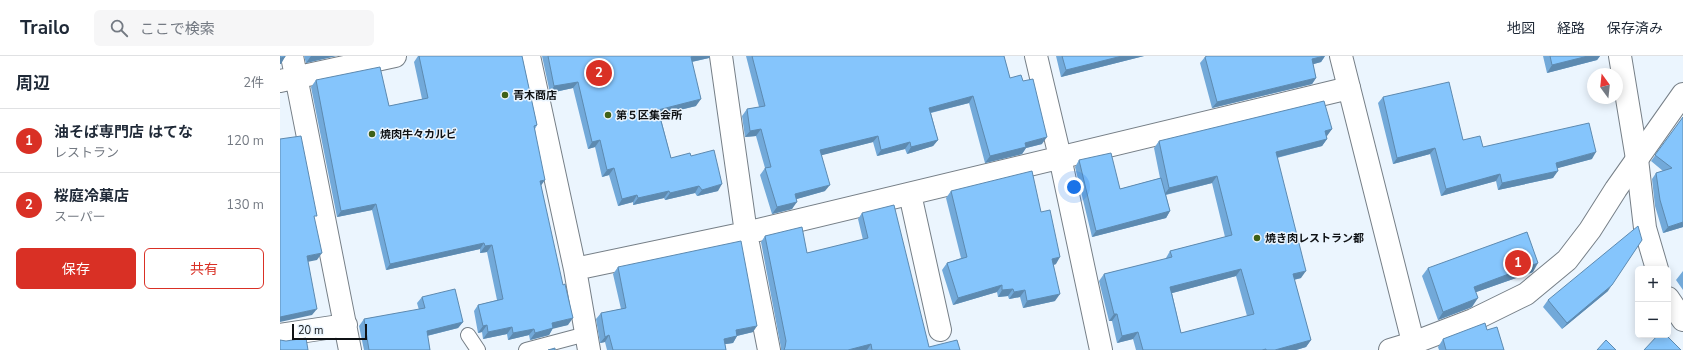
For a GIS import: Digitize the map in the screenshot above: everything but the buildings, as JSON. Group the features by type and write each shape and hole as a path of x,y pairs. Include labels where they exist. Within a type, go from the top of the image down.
{"street":[{"path":"292,56 288,79 346,325 350,350"},
{"path":"288,79 395,56"},
{"path":"529,56 575,269 587,342"},
{"path":"721,56 746,233 770,350"},
{"path":"1036,56 1060,157 1101,350"},
{"path":"1341,56 1414,347"},
{"path":"1620,56 1637,159 1645,228 1656,266"},
{"path":"575,269 746,233 1349,88"},
{"path":"1390,350 1414,347 1526,294 1544,281 1567,260 1590,230 1616,189 1683,94"},
{"path":"910,194 940,330"},
{"path":"1671,302 1683,320"},
{"path":"280,335 346,325"}],"lane":[{"path":"468,335 478,350"},
{"path":"526,350 587,342"}],"place":[{"name":"桜庭冷菓店","path":"599,73"},
{"name":"青木商店","path":"505,95"},
{"name":"第５区集会所","path":"608,115"},
{"name":"焼肉牛々カルビ","path":"372,134"},
{"name":"焼き肉レストラン都","path":"1257,238"},
{"name":"油そば専門店 はてな","path":"1518,263"}]}
